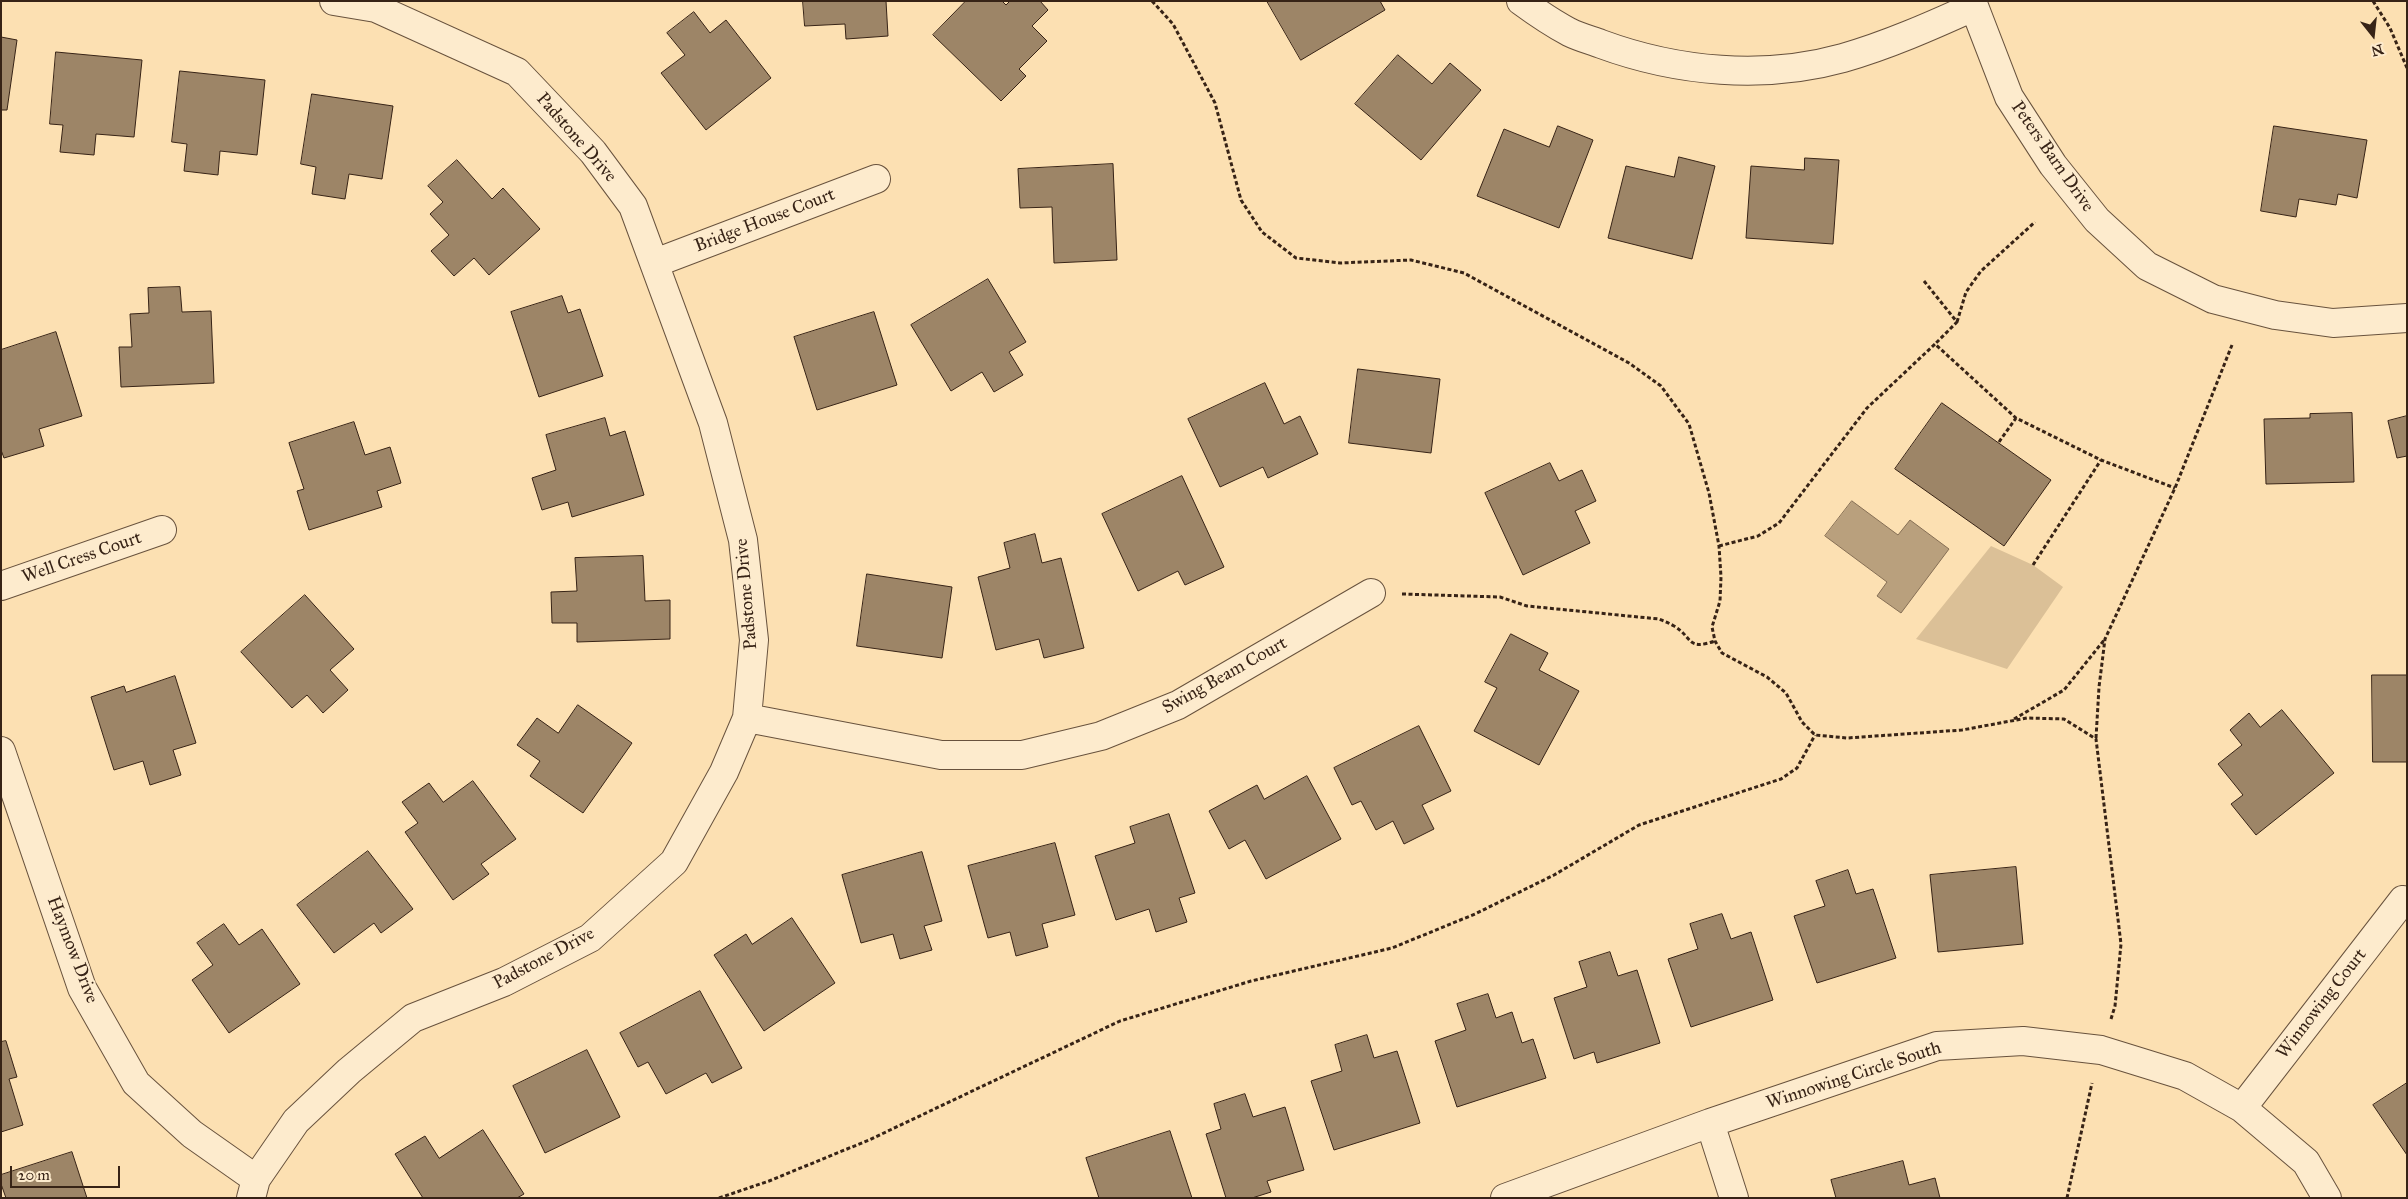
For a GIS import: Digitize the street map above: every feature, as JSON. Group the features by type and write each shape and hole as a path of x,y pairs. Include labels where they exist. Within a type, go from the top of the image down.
{"street":[{"name":"Padstone Drive","path":"253,1188 296,1121 349,1071 413,1018 504,982 590,938 674,862 724,772 747,718 754,640 744,540 713,423 633,206 593,152 517,72 376,8 334,1"},
{"path":"1521,1 1570,33 1615,49 1658,61 1703,69 1747,70 1792,68 1842,58 1924,29 1972,4"},
{"name":"Peters Barn Drive","path":"1972,4 2009,96 2053,165 2097,220 2147,266 2214,299 2275,315 2333,323 2407,318"},
{"name":"Bridge House Court","path":"655,263 876,179"},
{"name":"Well Cress Court","path":"1,586 162,530"},
{"name":"Swing Beam Court","path":"747,718 941,755 1022,755 1101,736 1178,705 1371,593"},
{"name":"Haymow Drive","path":"1,751 82,988 136,1084 253,1188"},
{"name":"Winnowing Court","path":"2242,1108 2403,900"},
{"name":"Winnowing Circle South","path":"1505,1198 1710,1123 1937,1046 2023,1041 2101,1050 2185,1076 2242,1108 2306,1162 2327,1198"},
{"path":"1710,1123 1734,1198"}],"path":[{"path":"1152,1 1173,24 1215,103 1241,200 1262,232 1296,258 1340,263 1411,260 1464,273 1629,363 1661,386 1689,424 1709,493 1719,546 1720,593 1712,627 1715,641 1722,653 1767,677 1786,693 1802,722 1814,735 1847,738 1953,731 2027,718 2064,719 2096,739"},
{"path":"2373,1 2390,28 2407,68"},
{"path":"1719,546 1758,536 1779,523 1867,408 1957,322 1966,292 1981,272 2035,222"},
{"path":"1924,281 1957,322"},
{"path":"1935,344 2016,418 2101,460 2175,488"},
{"path":"2009,722 2037,708 2064,690 2105,639 2175,488 2232,345"},
{"path":"1999,442 2016,418"},
{"path":"2033,565 2101,460"},
{"path":"1371,593 1500,597 1527,606 1659,620 1675,626 1689,641 1701,645 1715,641"},
{"path":"2067,1198 2101,1050 2115,1006 2121,944 2096,739 2099,687 2105,639"},
{"path":"718,1198 770,1181 869,1140 1120,1021 1251,980 1392,948 1475,914 1554,875 1639,825 1781,778 1797,768 1814,735"}],"shaded area":[{"path":"1852,501 1898,535 1910,520 1949,549 1901,613 1877,596 1887,582 1825,536"},
{"path":"1991,546 2033,565 2063,587 2007,669 1916,639"}],"building":[{"path":"803,1 886,1 888,36 846,39 845,24 805,26"},
{"path":"966,1 1002,1 1006,5 1010,1 1040,1 1048,10 1032,26 1047,41 1019,69 1026,76 1001,101 933,35"},
{"path":"1267,1 1380,1 1385,10 1301,60"},
{"path":"694,12 710,33 726,20 771,78 706,130 661,73 685,55 667,33"},
{"path":"1,37 17,40 7,110 1,110"},
{"path":"56,52 142,60 134,137 96,134 94,155 60,152 63,125 50,124"},
{"path":"1398,55 1432,84 1450,63 1481,90 1421,160 1355,104"},
{"path":"180,71 265,80 257,155 220,151 218,175 184,171 187,144 172,142"},
{"path":"312,94 393,106 382,179 349,174 345,199 312,194 316,167 301,164"},
{"path":"1558,126 1593,140 1559,228 1477,196 1504,129 1549,147"},
{"path":"2274,126 2367,140 2357,198 2338,194 2336,205 2299,199 2296,217 2261,211"},
{"path":"1679,157 1715,166 1692,259 1608,238 1626,166 1674,177"},
{"path":"1805,158 1839,160 1833,244 1746,238 1751,166 1804,170"},
{"path":"457,160 492,199 503,188 540,229 489,275 474,258 454,276 431,251 449,235 430,214 443,202 428,186"},
{"path":"1113,164 1117,260 1054,263 1052,207 1020,208 1018,169"},
{"path":"988,279 1026,342 1009,352 1023,375 994,392 982,372 951,391 911,325"},
{"path":"180,287 182,312 211,311 214,383 121,387 119,347 132,347 130,314 149,313 148,288"},
{"path":"562,296 568,313 580,309 603,376 539,397 511,312"},
{"path":"874,312 897,385 817,410 794,337"},
{"path":"56,332 82,416 39,429 44,446 4,458 1,450 1,350"},
{"path":"1358,369 1440,379 1431,453 1349,443"},
{"path":"1265,383 1284,424 1300,416 1318,454 1268,478 1263,467 1220,487 1188,419"},
{"path":"1942,403 2051,480 2004,546 1895,469"},
{"path":"2352,413 2354,482 2266,484 2264,419 2310,418 2310,414"},
{"path":"2407,416 2407,456 2397,458 2388,421"},
{"path":"605,418 610,436 625,431 644,495 572,517 568,502 542,510 532,478 556,470 546,435"},
{"path":"354,422 365,455 390,447 401,483 377,491 382,507 309,530 297,491 304,489 289,443"},
{"path":"1550,463 1559,481 1582,470 1596,501 1575,511 1590,543 1523,575 1485,493"},
{"path":"1182,476 1224,567 1185,585 1178,571 1138,591 1102,514"},
{"path":"1035,534 1042,563 1061,558 1084,648 1044,658 1039,639 996,650 978,577 1010,568 1004,543"},
{"path":"643,556 645,601 670,600 670,639 577,642 577,623 552,623 551,592 577,591 575,558"},
{"path":"867,574 952,587 942,658 857,646"},
{"path":"305,595 354,649 330,670 348,690 323,713 307,695 292,708 241,652"},
{"path":"1511,634 1548,653 1539,670 1579,691 1539,765 1474,731 1497,688 1485,682"},
{"path":"2372,675 2407,675 2407,762 2373,762"},
{"path":"175,676 196,743 173,750 181,775 150,785 143,761 114,770 91,697 124,686 126,692"},
{"path":"578,705 632,743 583,813 530,776 540,761 517,745 537,718 558,733"},
{"path":"2282,710 2334,773 2256,835 2231,804 2243,795 2218,764 2242,745 2230,730 2249,713 2260,727"},
{"path":"1419,726 1451,791 1422,805 1434,829 1404,844 1393,821 1376,830 1361,801 1352,805 1334,768"},
{"path":"1307,776 1341,839 1266,879 1245,840 1229,849 1209,811 1257,785 1264,799"},
{"path":"473,781 516,839 481,864 489,874 453,900 405,832 418,823 402,802 429,783 443,802"},
{"path":"1169,814 1195,893 1179,898 1187,922 1156,932 1149,909 1116,920 1095,856 1135,843 1130,827"},
{"path":"1055,843 1075,915 1042,924 1048,947 1016,956 1010,932 988,938 968,866"},
{"path":"368,851 413,909 381,933 374,923 334,953 297,905"},
{"path":"922,852 942,921 924,926 932,950 900,959 893,934 861,943 842,875"},
{"path":"2016,867 2023,944 1938,952 1930,875"},
{"path":"1848,870 1856,894 1873,889 1896,958 1817,983 1794,916 1825,906 1816,881"},
{"path":"1722,914 1731,939 1751,932 1773,1000 1691,1027 1668,959 1698,949 1690,924"},
{"path":"792,918 835,983 764,1031 714,955 746,934 752,944"},
{"path":"224,924 239,945 262,929 300,984 229,1033 192,980 213,965 197,943"},
{"path":"1610,952 1618,976 1637,970 1660,1043 1597,1063 1594,1052 1574,1059 1554,998 1587,987 1579,962"},
{"path":"700,991 742,1068 712,1083 706,1073 666,1094 648,1062 638,1067 620,1033"},
{"path":"1488,994 1496,1018 1512,1012 1522,1043 1533,1039 1546,1078 1457,1107 1435,1041 1466,1030 1457,1004"},
{"path":"1367,1035 1374,1058 1397,1051 1420,1123 1334,1150 1311,1081 1342,1071 1335,1045"},
{"path":"6,1041 17,1077 9,1079 23,1125 1,1132 1,1042"},
{"path":"587,1050 620,1117 545,1153 513,1086"},
{"path":"2407,1083 2407,1155 2373,1105"},
{"path":"1245,1094 1253,1117 1285,1107 1304,1170 1267,1181 1271,1192 1252,1198 1226,1198 1206,1134 1221,1129 1214,1104"},
{"path":"483,1130 524,1194 517,1198 423,1198 395,1154 425,1136 439,1158"},
{"path":"1170,1131 1192,1198 1099,1198 1086,1158"},
{"path":"72,1152 87,1198 6,1198 1,1184 1,1175"},
{"path":"1903,1161 1909,1185 1935,1178 1940,1198 1836,1198 1831,1180"}]}
